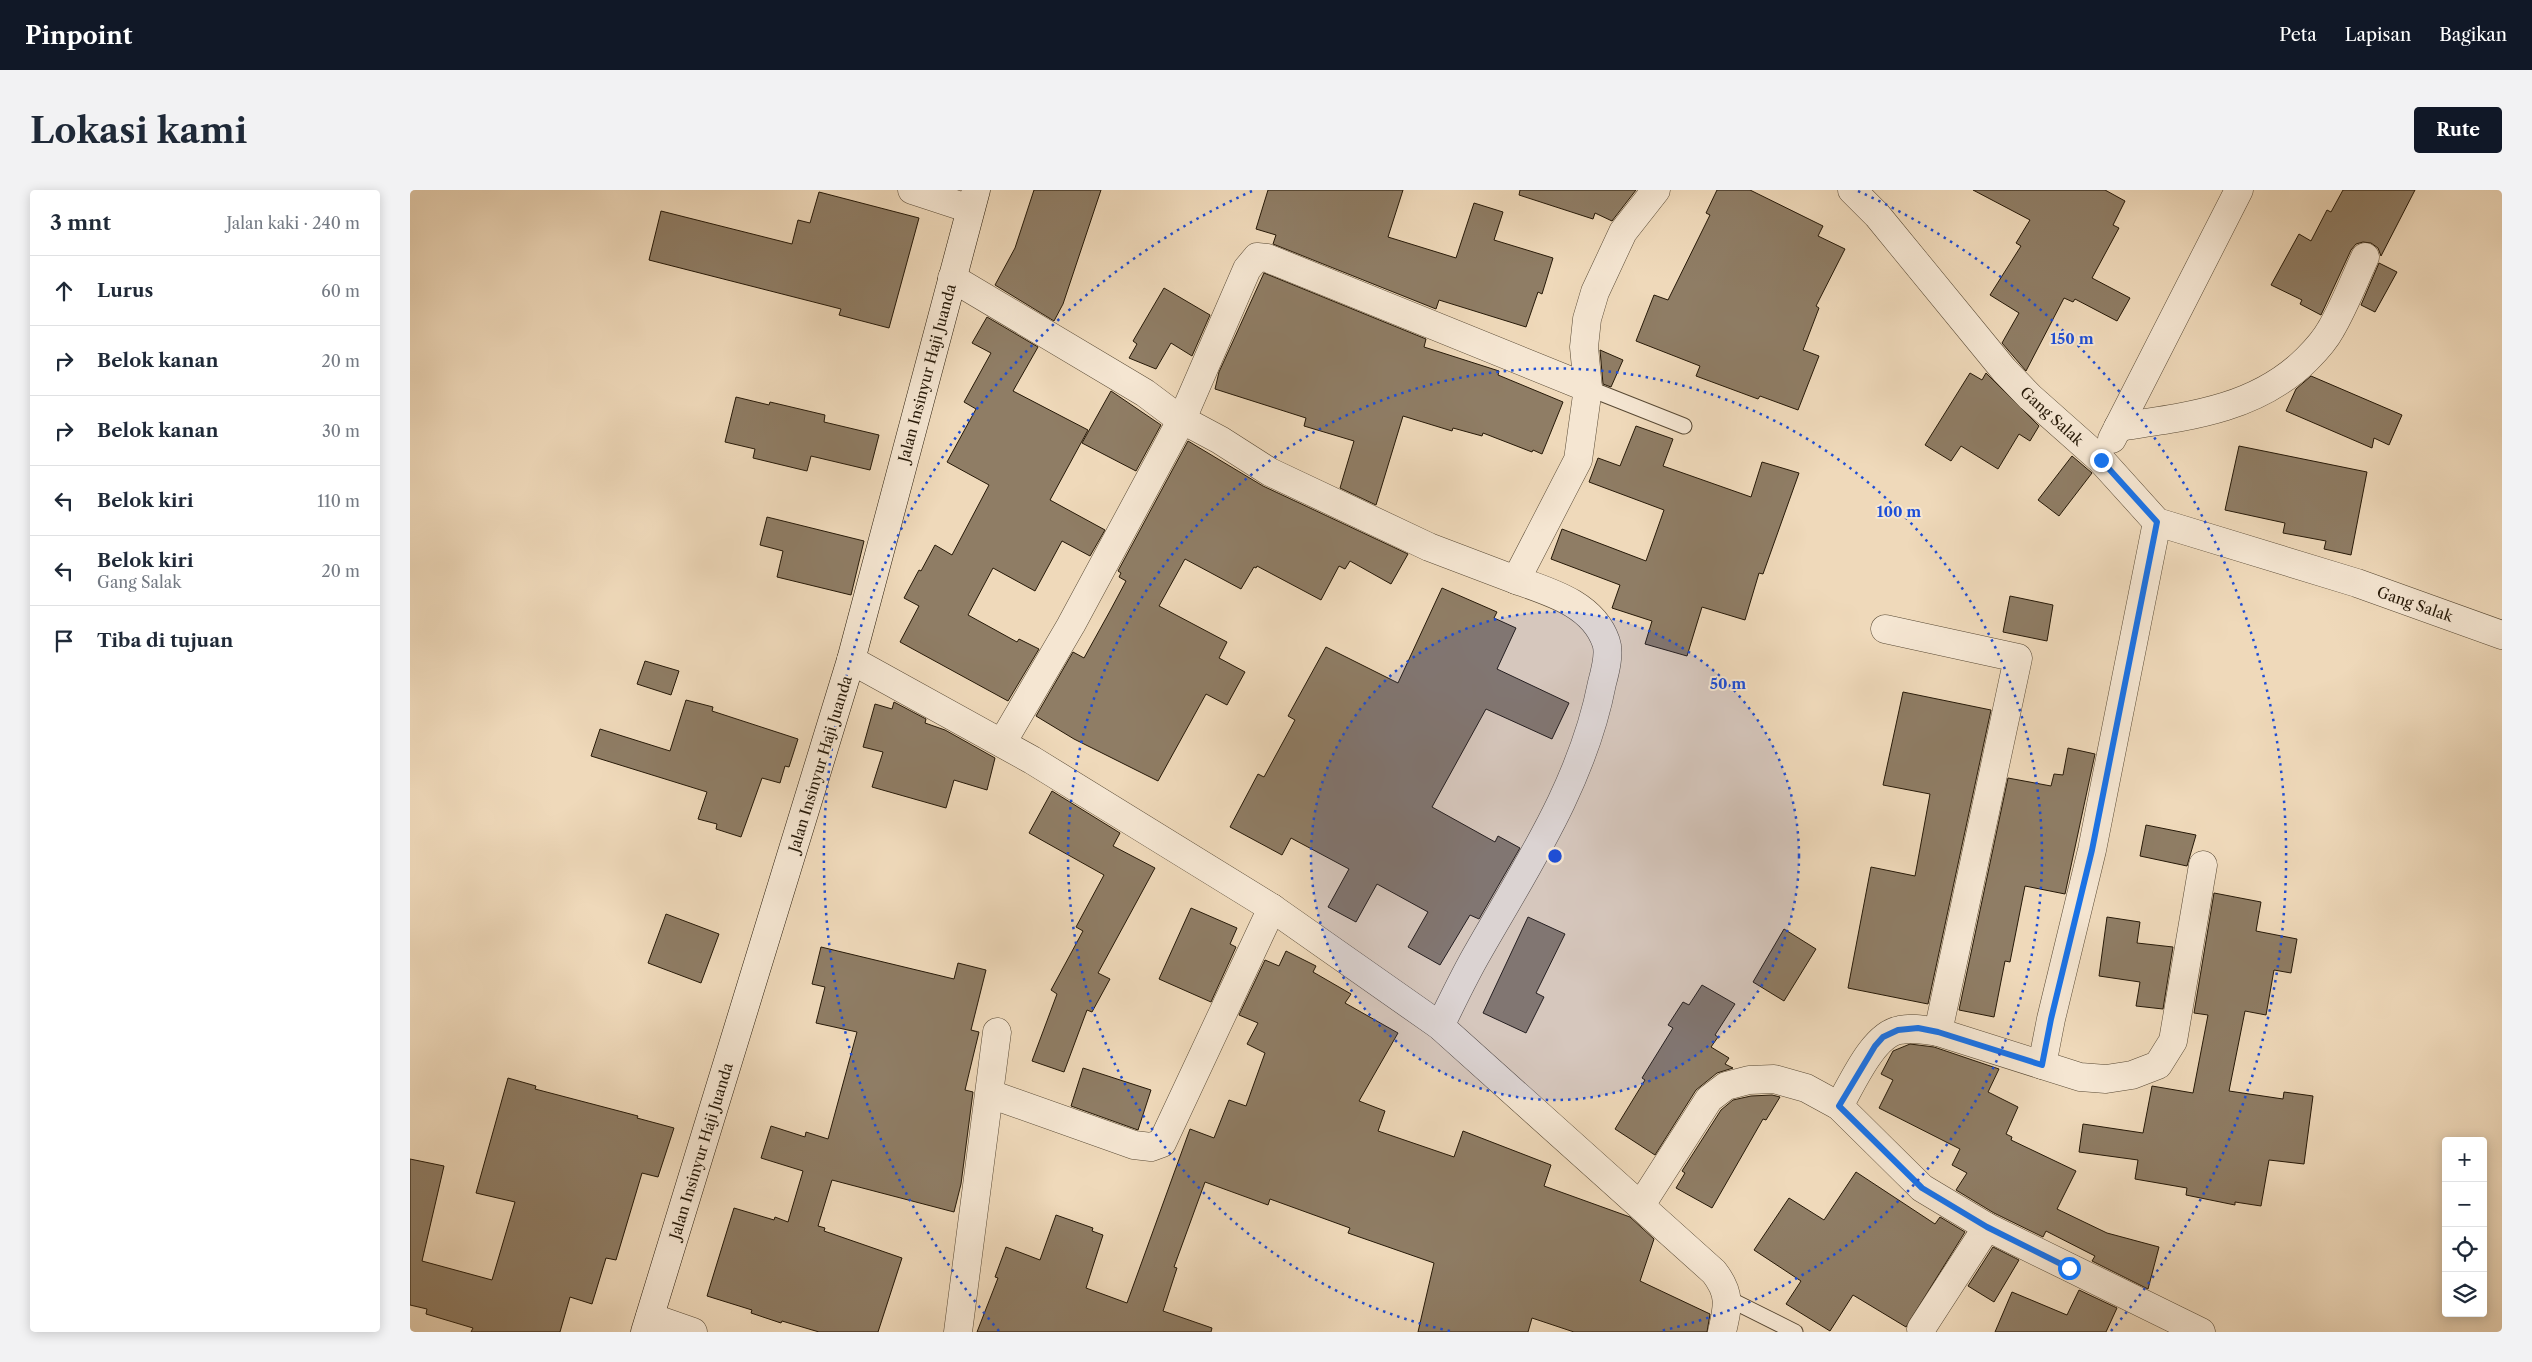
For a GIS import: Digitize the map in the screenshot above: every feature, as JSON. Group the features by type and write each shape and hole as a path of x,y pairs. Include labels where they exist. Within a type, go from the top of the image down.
{"street":[{"path":"912,190 973,200"},
{"path":"1516,580 1578,460 1588,388 1584,347 1587,319 1595,292 1622,232 1656,190"},
{"name":"Gang Salak","path":"1852,190 1877,215 2004,370 2030,397 2101,460 2157,522 2357,584 2502,634"},
{"path":"2101,460 2238,190"},
{"name":"Jalan Insinyur Haji Juanda","path":"648,1324 851,660 973,200"},
{"path":"1002,743 1071,625 1182,419 1247,269 1257,257 1267,258 1588,388"},
{"path":"2118,427 2182,418 2228,408 2266,391 2296,370 2331,330 2365,257"},
{"path":"952,278 1137,388 1182,419 1270,472 1429,547 1573,603 1595,622 1607,643 1606,667 1587,742 1568,791 1521,881 1477,954 1440,1026"},
{"path":"2042,1065 2051,1019 2092,850 2157,522"},
{"path":"1885,629 2018,658 1938,1032"},
{"path":"851,660 1002,743 1272,908 1440,1026 1714,1272 1725,1286 1728,1298 1722,1332"},
{"path":"1839,1106 1883,1037 1898,1030 1918,1028 1938,1032 2080,1077 2106,1079 2132,1075 2158,1064 2173,1041 2203,864"},
{"path":"990,1094 1134,1145 1151,1147 1162,1143 1272,908"},
{"path":"958,1332 990,1094 996,1032"},
{"path":"1641,1205 1709,1099 1726,1086 1749,1080 1774,1079 1806,1088 1839,1106 1922,1188 1987,1227 2201,1332"},
{"path":"1921,1329 1987,1227"},
{"path":"648,1324 693,1332"}],"lane":[{"path":"1588,388 1684,426"},
{"path":"1728,1298 1795,1332"}],"building":[{"path":"1034,190 1101,190 1063,304 1054,321 995,285 1015,248"},
{"path":"1268,190 1403,190 1388,237 1456,258 1474,203 1503,212 1494,240 1553,258 1542,294 1538,292 1526,327 1439,300 1436,309 1273,244 1276,235 1256,229"},
{"path":"1520,190 1636,190 1612,221 1595,213 1593,219 1519,195"},
{"path":"1717,190 1750,190 1823,226 1818,236 1845,249 1816,306 1819,308 1803,350 1819,356 1798,410 1760,396 1758,399 1696,376 1700,366 1636,341 1654,295 1668,300 1710,215 1706,213"},
{"path":"1973,190 2105,190 2125,201 2113,225 2119,228 2092,278 2130,298 2117,321 2075,299 2073,302 2064,298 2026,371 2002,343 2019,313 1990,295 2021,246 2016,243 2030,220"},
{"path":"2343,190 2415,190 2381,256 2378,248 2371,243 2363,242 2356,244 2351,250 2321,315 2300,304 2302,300 2271,285 2299,234 2311,241 2327,210 2331,212"},
{"path":"819,192 919,218 889,328 839,315 841,309 649,260 661,211 792,244 798,220 810,223"},
{"path":"2379,263 2397,272 2375,312 2361,305"},
{"path":"1264,273 1426,339 1424,347 1499,371 1498,375 1563,402 1542,454 1483,433 1482,436 1453,428 1452,431 1403,416 1376,505 1340,488 1354,441 1304,426 1306,418 1215,389 1219,372"},
{"path":"1164,288 1210,315 1192,356 1171,343 1156,369 1129,358 1137,344 1133,341"},
{"path":"987,317 1038,347 1013,391 1088,430 1050,500 1105,530 1090,556 1062,541 1035,591 993,568 968,615 1017,642 1019,639 1039,649 1008,701 900,642 919,606 904,598 919,570 921,571 935,545 952,555 989,485 947,462 976,409 964,402 991,353 972,343"},
{"path":"1600,350 1623,360 1611,387 1603,384"},
{"path":"1970,373 1982,380 1986,373 2039,426 2030,441 2019,434 1998,469 1961,446 1951,461 1925,445"},
{"path":"2311,376 2402,415 2389,445 2374,438 2372,448 2286,411 2296,389"},
{"path":"1111,391 1161,425 1136,471 1082,443"},
{"path":"736,397 769,405 770,402 825,415 824,422 879,435 870,470 811,456 807,471 753,458 755,449 725,442"},
{"path":"1636,426 1673,439 1663,466 1751,497 1762,462 1799,473 1763,574 1759,573 1745,620 1702,607 1687,656 1645,644 1652,621 1612,608 1620,585 1551,559 1562,529 1646,561 1664,510 1589,482 1598,458 1620,466"},
{"path":"1188,441 1263,486 1408,554 1391,584 1350,561 1345,569 1339,566 1321,600 1257,566 1256,568 1254,567 1241,589 1185,559 1159,606 1227,642 1219,658 1245,672 1227,705 1206,694 1158,781 1074,739 1036,716 1073,652 1084,658 1110,611 1126,581 1119,577 1121,573 1118,571"},
{"path":"2239,446 2367,472 2351,555 2324,549 2326,541 2283,533 2285,523 2225,510"},
{"path":"2072,456 2092,473 2059,516 2038,500"},
{"path":"767,517 864,541 851,595 777,577 783,551 760,545"},
{"path":"1442,588 1497,612 1494,618 1516,628 1497,669 1569,703 1552,739 1486,709 1432,807 1495,842 1498,836 1520,848 1479,919 1470,915 1440,965 1408,947 1428,912 1377,884 1356,922 1328,907 1349,869 1291,838 1282,855 1230,827 1258,774 1264,777 1295,720 1288,716 1326,647 1398,683"},
{"path":"2010,596 2053,605 2047,641 2003,632"},
{"path":"645,661 679,671 671,695 637,684"},
{"path":"1903,692 1991,710 1928,1004 1848,988 1871,867 1915,876 1930,794 1883,785"},
{"path":"686,700 713,707 712,711 798,739 789,767 785,766 780,783 762,778 741,837 716,829 717,824 698,819 707,792 591,756 600,729 670,751"},
{"path":"894,702 926,719 925,723 945,730 995,758 987,790 954,780 946,808 872,787 883,752 863,747 875,704 892,709"},
{"path":"2068,748 2095,754 2065,894 2025,886 2010,962 2005,961 1994,1017 1959,1010 2008,778 2051,786 2054,774 2063,775"},
{"path":"1052,791 1120,833 1113,846 1155,868 1098,973 1110,979 1092,1012 1087,1010 1064,1072 1032,1061 1057,994 1051,990 1083,931 1076,927 1104,875 1029,833"},
{"path":"2146,825 2196,835 2187,866 2140,856"},
{"path":"2214,893 2261,902 2256,931 2297,939 2291,973 2274,970 2266,1015 2245,1011 2229,1091 2283,1099 2284,1092 2313,1096 2304,1164 2269,1160 2261,1206 2235,1202 2235,1205 2186,1195 2187,1188 2135,1179 2138,1160 2079,1152 2083,1124 2143,1133 2152,1086 2193,1093 2208,1015 2194,1013"},
{"path":"1191,908 1237,928 1230,944 1236,947 1211,1002 1159,979"},
{"path":"666,914 719,934 701,983 648,963"},
{"path":"1528,917 1565,934 1536,993 1544,997 1526,1033 1483,1013"},
{"path":"2107,917 2140,922 2137,943 2173,947 2163,1009 2136,1006 2140,982 2099,976"},
{"path":"1784,929 1816,949 1784,1001 1753,982"},
{"path":"821,947 954,979 958,963 986,970 971,1030 979,1032 965,1090 973,1092 961,1184 954,1212 832,1180 818,1226 825,1228 824,1231 902,1258 878,1332 819,1332 782,1321 781,1323 751,1313 752,1310 707,1296 734,1208 774,1220 775,1217 788,1222 803,1171 761,1158 771,1126 805,1137 806,1132 828,1139 857,1032 816,1023 825,987 812,984"},
{"path":"1286,951 1316,966 1313,972 1351,994 1345,1003 1398,1033 1359,1101 1385,1111 1378,1131 1454,1157 1463,1131 1551,1165 1544,1186 1630,1217 1654,1239 1640,1281 1710,1314 1707,1332 1574,1332 1532,1318 1528,1332 1418,1332 1434,1263 1348,1233 1350,1228 1270,1199 1268,1205 1205,1182 1174,1267 1177,1268 1163,1311 1212,1328 1211,1332 977,1332 998,1278 995,1277 1006,1247 1040,1260 1056,1215 1093,1228 1092,1231 1103,1235 1086,1288 1127,1303 1190,1129 1214,1138 1229,1100 1246,1106 1265,1053 1247,1044 1258,1023 1239,1015 1265,960 1279,966"},
{"path":"1702,985 1735,1004 1715,1035 1718,1037 1711,1047 1729,1058 1725,1064 1733,1068 1717,1073 1696,1090 1655,1155 1615,1129 1645,1080 1642,1078 1673,1028 1668,1025 1683,1002 1689,1005"},
{"path":"1910,1044 1934,1047 1999,1069 1988,1092 2018,1107 2006,1134 2012,1137 2011,1140 2076,1171 2057,1209 2107,1233 2159,1247 2148,1289 2092,1261 2095,1256 2046,1231 2043,1237 1994,1213 1956,1190 1967,1173 1952,1165 1960,1149 1879,1108 1893,1080 1881,1074 1893,1051"},
{"path":"1083,1068 1151,1090 1138,1130 1071,1106"},
{"path":"508,1078 536,1086 535,1089 638,1116 637,1118 674,1128 658,1177 642,1173 616,1260 606,1258 592,1304 570,1297 560,1332 471,1332 473,1328 426,1314 427,1309 410,1305 410,1159 444,1166 422,1261 492,1280 515,1202 476,1193"},
{"path":"1772,1095 1780,1097 1766,1120 1763,1119 1712,1208 1676,1188 1685,1173 1682,1171 1721,1110 1733,1100 1751,1096"},
{"path":"1856,1172 1935,1224 1940,1217 1965,1232 1906,1327 1853,1295 1830,1331 1786,1304 1801,1281 1754,1250 1789,1198 1824,1220"},
{"path":"1993,1247 2019,1260 1994,1302 1968,1286"},
{"path":"2079,1290 2117,1308 2106,1332 1995,1332 2012,1292 2067,1315"}],"route":[{"path":"2069,1268 1987,1227 1922,1188 1839,1106 1875,1046 1883,1037 1898,1030 1918,1028 1938,1032 2042,1065 2051,1019 2092,850 2157,522 2101,460"}]}
